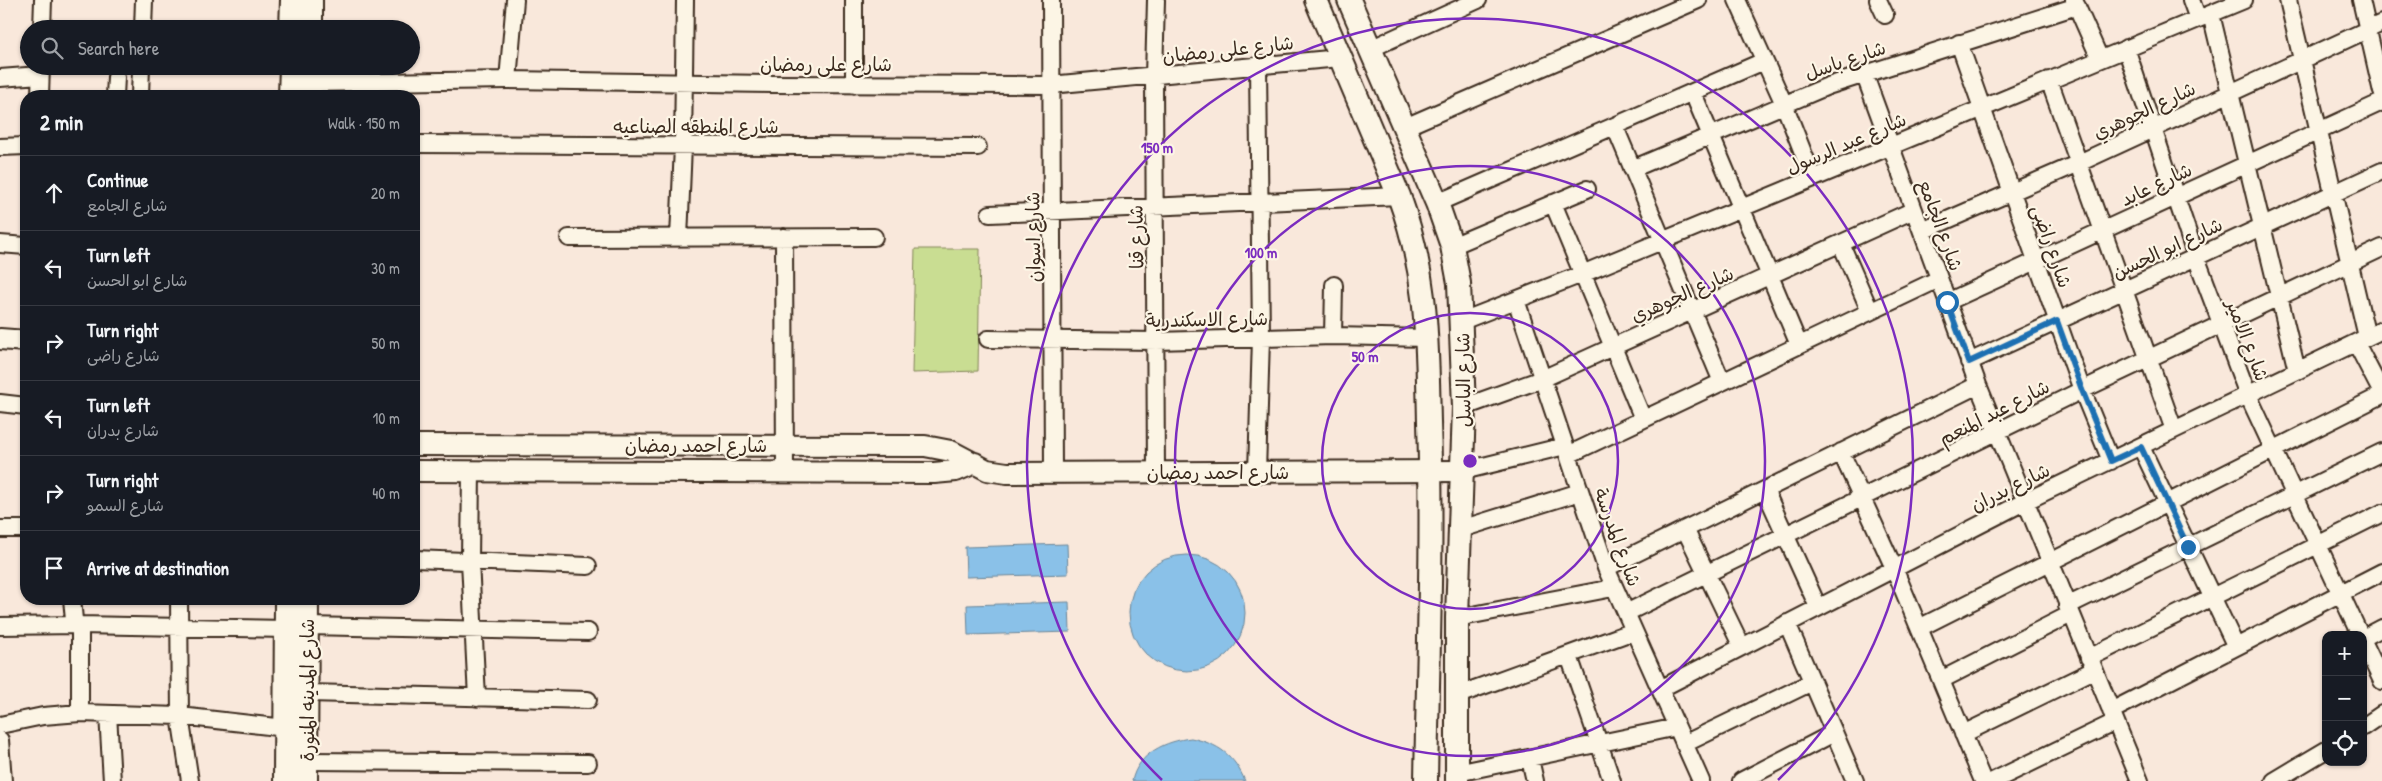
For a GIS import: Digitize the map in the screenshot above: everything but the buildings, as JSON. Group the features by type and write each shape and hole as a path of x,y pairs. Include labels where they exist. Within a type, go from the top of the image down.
{"main road":[{"path":"291,20 292,0"},
{"path":"311,0 311,20"},
{"name":"شارع الباسل","path":"1316,0 1399,196 1418,261 1426,309 1431,471 1426,781"},
{"name":"شارع الباسل","path":"1349,0 1437,203 1452,246 1460,283 1464,470 1457,618 1457,777"},
{"path":"290,75 290,90"},
{"name":"شارع المدينه المنورة","path":"288,605 296,627 308,693 306,771"},
{"name":"شارع المدينه المنورة","path":"286,781 286,728 296,627 305,605"}],"street":[{"path":"42,20 43,0"},
{"path":"143,20 144,0"},
{"path":"508,80 515,0"},
{"path":"679,238 683,146 685,0"},
{"path":"854,0 854,85"},
{"name":"شارع اسوان","path":"1051,0 1050,85 1054,339 1053,473"},
{"name":"شارع قنا","path":"1156,0 1154,77 1157,341 1156,473"},
{"path":"1370,49 1478,0"},
{"path":"1405,127 1698,0"},
{"path":"1737,0 1784,104 1813,178"},
{"path":"2191,0 2205,16 2230,93 2297,371"},
{"name":"شارع عبد الرسول","path":"1462,321 1582,274 2244,0"},
{"path":"1919,628 2382,394 2288,0"},
{"path":"2360,0 2375,27 2382,92"},
{"path":"2075,3 2100,59"},
{"name":"شارع باسل","path":"1632,169 1784,104 1864,74 2075,3"},
{"name":"شارع الجوهري","path":"1922,231 2079,163 2375,27"},
{"name":"شارع راضى","path":"1959,43 2082,390 2111,461"},
{"name":"شارع الامير","path":"2126,48 2175,198 2248,395 2358,631"},
{"name":"شارع على رمضان","path":"310,82 508,80 854,85 1050,85 1154,77 1340,58"},
{"path":"1437,203 1615,128 1764,61"},
{"path":"1257,472 1261,338 1258,65"},
{"path":"0,78 20,74"},
{"name":"شارع الجامع","path":"1864,74 1969,362 2024,502 2113,716 2134,779"},
{"path":"40,75 40,90"},
{"path":"140,90 141,75"},
{"path":"115,90 116,77"},
{"path":"2049,80 2174,430"},
{"path":"1693,93 1799,345"},
{"name":"شارع عابد","path":"1947,302 2382,102"},
{"path":"1615,128 1722,382"},
{"name":"شارع المنطقه الصناعيه","path":"420,144 978,147"},
{"path":"0,147 20,146"},
{"name":"شارع ابو الحسن","path":"1969,362 2382,171"},
{"path":"1452,246 1587,189"},
{"path":"990,214 1399,196"},
{"path":"1553,203 1643,419"},
{"name":"شارع الجوهري","path":"1464,406 1542,379 1914,210"},
{"path":"784,237 785,472"},
{"path":"569,238 874,237"},
{"path":"0,244 20,246"},
{"path":"1841,244 1870,311"},
{"name":"شارع عبد المنعم","path":"1626,613 2082,390 2382,248"},
{"path":"1464,470 1566,451 1643,419 1939,279"},
{"path":"1333,336 1334,285"},
{"name":"شارع المدرسة","path":"1516,300 1613,588 1701,781"},
{"name":"شارع الاسكندرية","path":"988,339 1157,341 1333,336 1427,338"},
{"name":"شارع بدران","path":"1660,689 2024,502 2368,337"},
{"path":"0,340 20,341"},
{"path":"1606,568 1978,385"},
{"path":"0,403 20,405"},
{"name":"شارع احمد رمضان","path":"420,445 925,446 951,451 987,470 1000,473 1464,470"},
{"path":"2141,447 2236,647"},
{"path":"1841,452 1894,568 1983,781"},
{"path":"1941,680 2188,547 2382,452"},
{"name":"شارع احمد رمضان","path":"420,471 940,473 956,471 975,463"},
{"path":"470,470 472,630 477,698"},
{"path":"1765,490 1818,607"},
{"path":"1461,529 1580,492"},
{"path":"1963,734 2212,597 2382,513"},
{"path":"0,529 20,529"},
{"path":"1685,529 1742,647"},
{"path":"420,559 588,566"},
{"path":"1993,781 2236,647 2382,572"},
{"path":"1457,618 1613,588"},
{"path":"73,605 74,620 79,625 80,713"},
{"path":"178,605 180,716 190,781"},
{"path":"1787,623 1855,781"},
{"path":"0,626 296,627 588,632"},
{"path":"2367,637 2382,628"},
{"path":"1458,695 1570,656 1634,631"},
{"path":"2367,649 2382,681"},
{"path":"1570,656 1612,781"},
{"path":"1684,744 1812,682"},
{"path":"308,693 588,700"},
{"path":"0,725 43,716 80,713 180,716 286,728"},
{"path":"108,714 112,781"},
{"path":"2367,723 2382,714"},
{"path":"1457,777 1677,727"},
{"path":"1741,781 1834,733"},
{"path":"0,740 3,781"},
{"path":"2274,781 2322,752"},
{"path":"1530,759 1535,781"},
{"path":"306,771 588,763"}],"green space":[{"path":"915,249 980,249 978,371 912,373"}],"water":[{"path":"1067,544 1068,574 966,577 965,547"},
{"path":"1187,555 1209,559 1219,564 1228,572 1236,581 1241,591 1245,613 1241,635 1236,645 1228,654 1219,662 1209,667 1187,671 1165,667 1155,662 1146,654 1138,645 1133,635 1129,613 1133,591 1138,581 1146,572 1155,564 1165,559"},
{"path":"1069,602 1070,632 968,635 967,605"},
{"path":"1191,738 1210,744 1224,752 1236,764 1245,781 1132,781 1140,763 1154,750 1172,742"}],"route":[{"path":"1947,302 1969,362 2057,321 2082,390 2111,461 2141,447 2188,547"}]}
